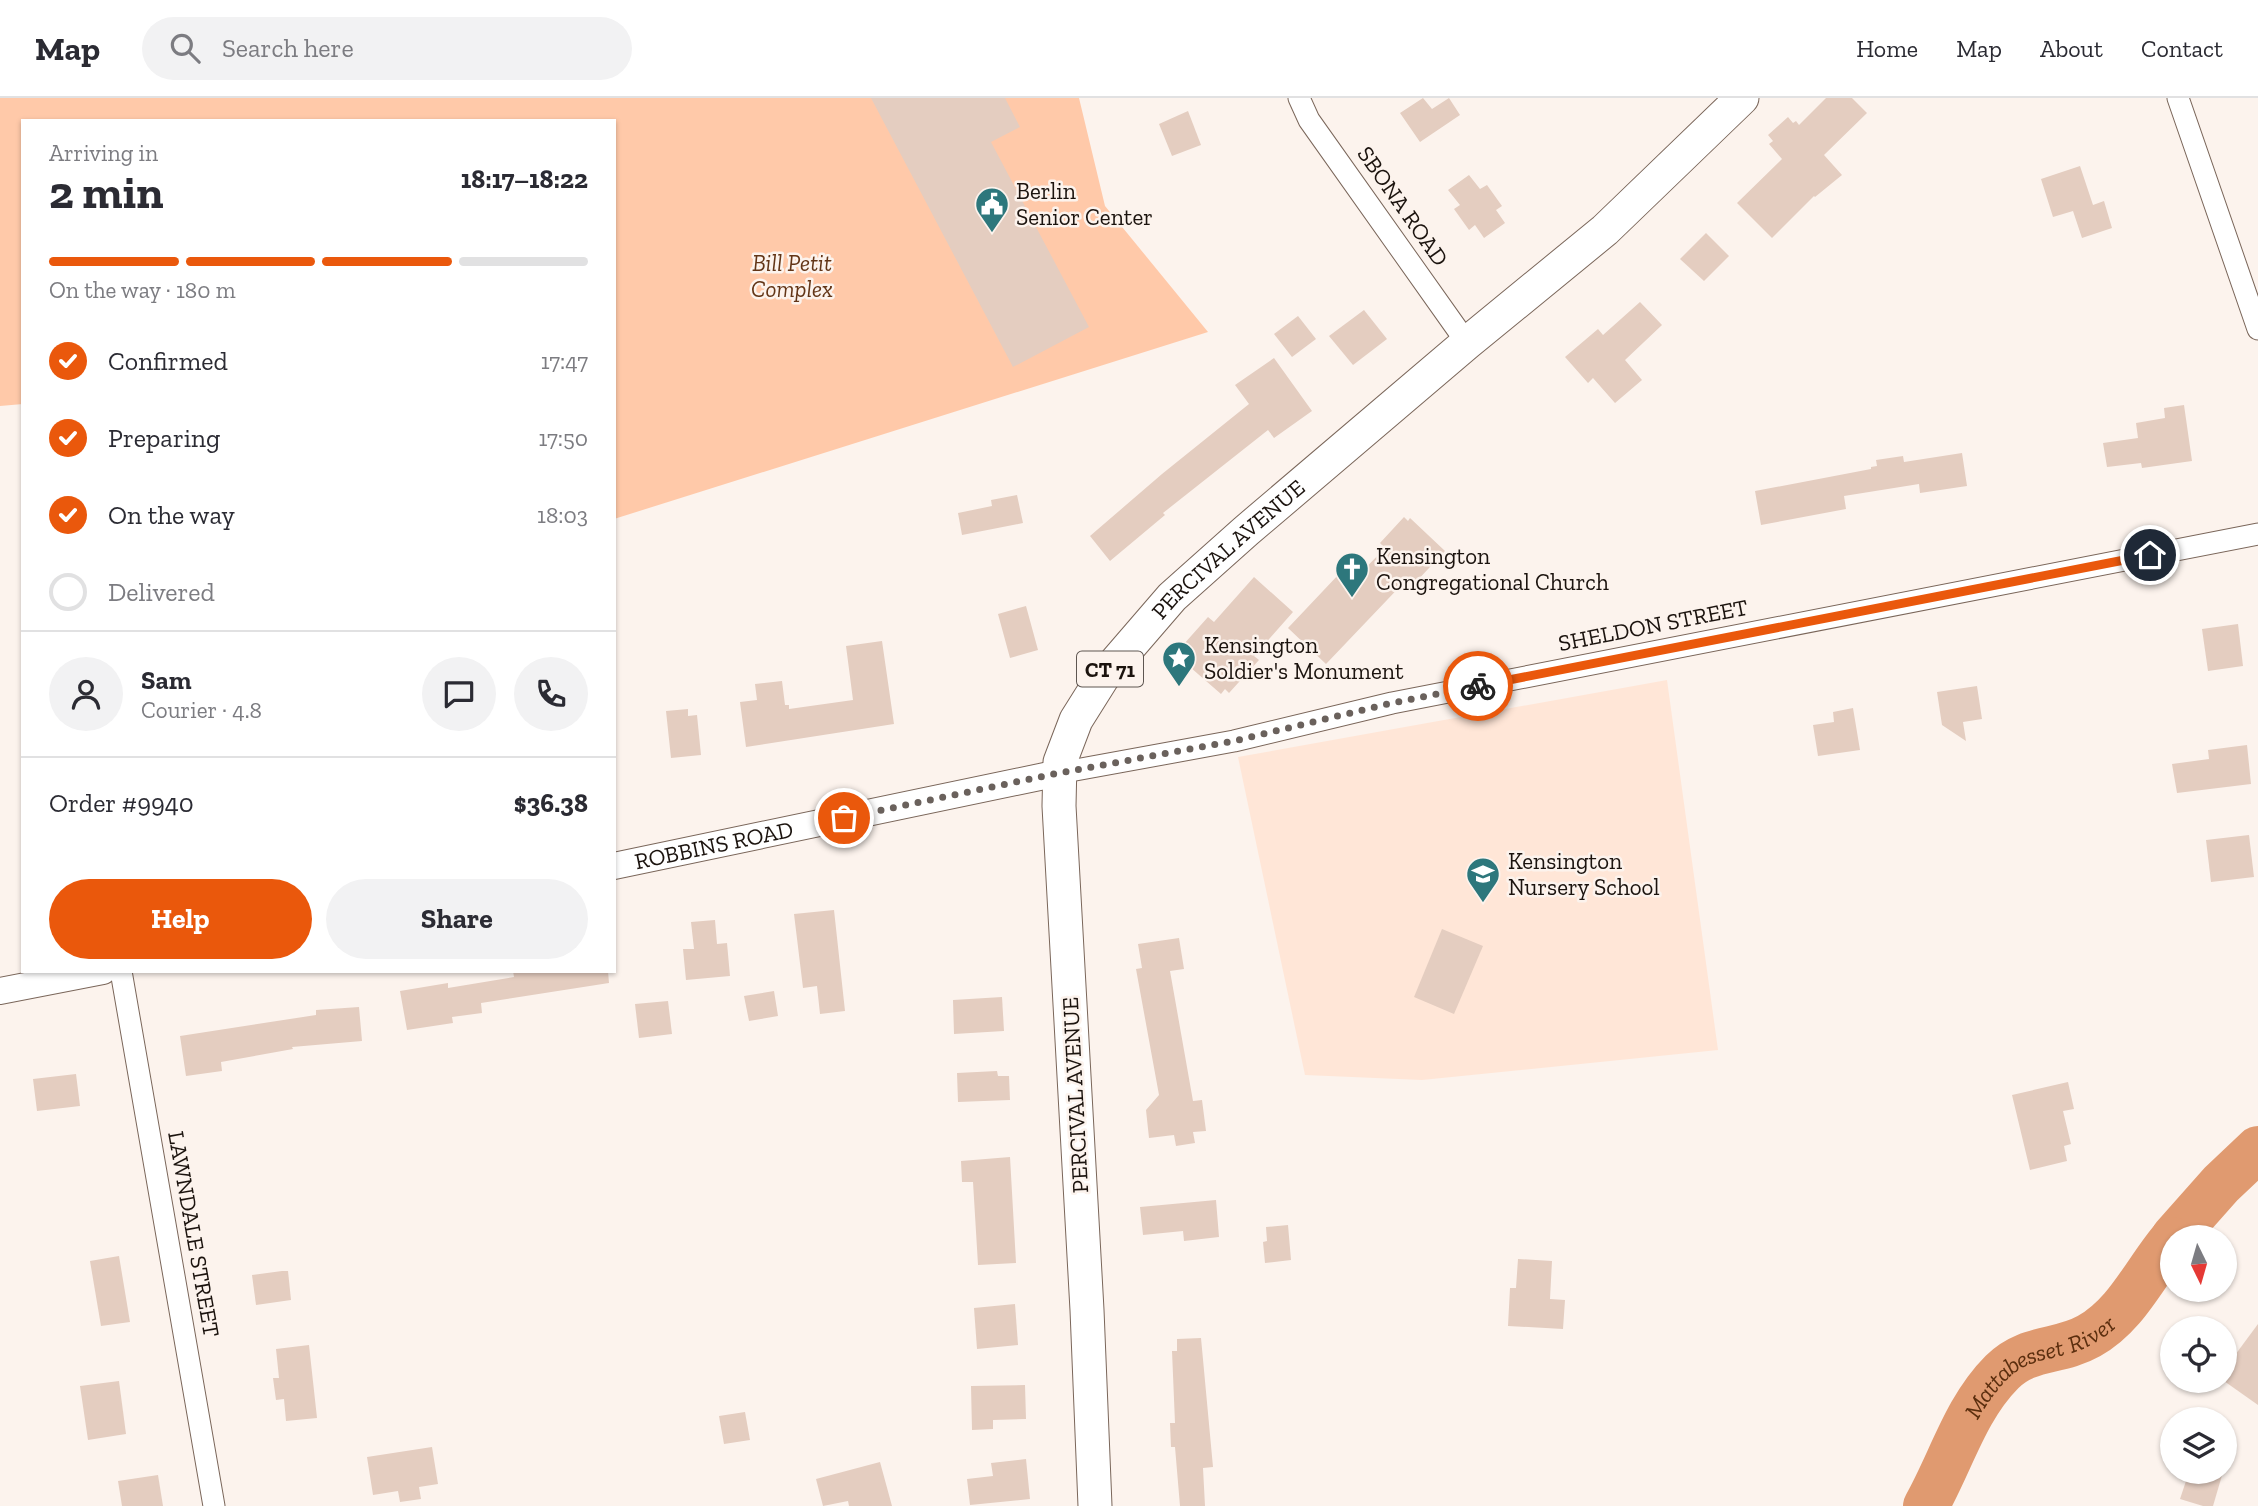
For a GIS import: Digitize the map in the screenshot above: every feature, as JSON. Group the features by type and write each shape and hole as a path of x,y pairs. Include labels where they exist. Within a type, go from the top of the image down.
{"main road":[{"name":"PERCIVAL AVENUE","path":"1095,1506 1060,834 1059,773 1062,752 1084,706 1132,641 1172,597 1467,342 1605,230 1742,98"}],"street":[{"name":"SBONA ROAD","path":"1299,98 1309,120 1467,342"},
{"path":"2178,98 2258,328"},
{"name":"SHELDON STREET","path":"1059,773 1234,741 1392,703 2258,534"},
{"name":"ROBBINS ROAD","path":"616,866 1059,773"},
{"path":"0,991 93,973"},
{"name":"LAWNDALE STREET","path":"121,973 214,1506"}],"shaded area":[{"name":"Kensington Nursery School","path":"1667,680 1718,1050 1422,1080 1305,1075 1238,757"}],"green space":[{"name":"Bill Petit Complex","path":"0,98 1079,98 1105,206 1208,332 616,518 616,119 21,119 21,404 0,406"}],"building":[{"name":"Berlin Senior Center","path":"871,98 1005,98 1020,127 991,142 1089,327 1013,367"},
{"path":"1423,98 1432,109 1449,98 1460,115 1420,142 1400,113"},
{"path":"1826,98 1852,98 1867,113 1824,155 1842,175 1814,196 1772,238 1737,203 1782,159 1769,144 1773,141 1768,135 1788,117 1799,125"},
{"path":"1188,111 1201,145 1172,156 1159,124"},
{"path":"2080,166 2093,205 2104,201 2112,228 2082,238 2073,211 2053,217 2041,179"},
{"path":"1469,175 1480,189 1487,185 1502,206 1496,210 1505,223 1484,238 1475,225 1469,230 1454,209 1460,205 1448,190"},
{"path":"1706,233 1729,256 1704,281 1680,259"},
{"path":"1640,302 1662,325 1625,360 1642,380 1615,403 1593,378 1588,383 1565,357 1598,329 1603,335"},
{"path":"1364,310 1387,339 1353,365 1329,336"},
{"path":"1298,316 1316,339 1292,357 1274,334"},
{"path":"1274,358 1312,411 1274,438 1268,430 1163,513 1165,515 1110,561 1090,536 1249,404 1235,385"},
{"path":"2184,405 2192,461 2142,468 2141,463 2107,467 2103,443 2138,438 2136,423 2165,418 2164,408"},
{"path":"1962,453 1967,486 1920,493 1919,484 1844,496 1846,509 1761,525 1755,491 1871,469 1877,466 1876,460 1903,456 1904,462"},
{"path":"1017,495 1023,523 962,535 958,513 992,506 991,500"},
{"path":"1404,517 1408,521 1410,518 1445,551 1414,584 1408,578 1326,664 1288,628 1340,573 1351,583 1385,548 1380,543"},
{"path":"1254,577 1293,612 1254,656 1259,660 1229,693 1225,689 1221,694 1175,654 1208,617 1214,622"},
{"path":"1026,606 1038,650 1010,658 998,614"},
{"path":"2238,624 2243,666 2208,671 2202,629"},
{"path":"882,641 894,724 746,747 740,702 757,700 755,684 782,681 785,705 789,705 789,709 853,700 846,646"},
{"path":"1977,686 1982,719 1963,722 1966,741 1942,725 1937,692"},
{"path":"1853,708 1860,750 1818,756 1813,725 1834,722 1833,712"},
{"path":"688,709 688,716 697,715 701,755 671,758 666,711"},
{"path":"2247,745 2251,784 2177,793 2172,764 2209,759 2208,750"},
{"path":"2249,835 2254,877 2211,882 2206,840"},
{"path":"834,910 845,1011 820,1014 817,986 803,988 794,914"},
{"path":"715,920 717,944 727,943 730,976 686,980 683,949 694,949 691,922"},
{"path":"1442,929 1483,946 1454,1014 1414,997"},
{"path":"1179,938 1184,969 1170,971 1193,1101 1202,1100 1206,1131 1193,1132 1195,1143 1176,1146 1174,1135 1149,1138 1146,1110 1159,1095 1136,969 1142,968 1138,944"},
{"path":"513,973 608,973 609,983 481,1003 482,1013 452,1017 453,1023 407,1030 400,991 448,983 448,988 514,977"},
{"path":"774,991 778,1016 749,1021 744,996"},
{"path":"1002,997 1004,1031 954,1034 953,1000"},
{"path":"668,1001 672,1034 639,1038 635,1004"},
{"path":"359,1007 362,1041 292,1047 293,1049 221,1062 222,1071 186,1076 180,1036 316,1015 316,1010"},
{"path":"997,1071 998,1076 1009,1076 1010,1100 958,1102 957,1073"},
{"path":"76,1074 80,1106 37,1111 33,1079"},
{"path":"2068,1082 2074,1109 2063,1111 2071,1144 2064,1146 2067,1161 2030,1170 2012,1095"},
{"path":"1010,1157 1016,1263 978,1265 973,1182 962,1182 961,1161"},
{"path":"1216,1200 1219,1237 1184,1241 1183,1231 1143,1235 1140,1207"},
{"path":"1288,1225 1291,1260 1265,1263 1263,1242 1267,1241 1266,1227"},
{"path":"119,1256 130,1322 101,1326 90,1261"},
{"path":"1518,1259 1552,1261 1550,1299 1565,1300 1563,1329 1508,1326 1510,1288 1516,1288"},
{"path":"288,1271 291,1300 256,1305 252,1275"},
{"path":"1015,1304 1018,1345 977,1349 974,1308"},
{"path":"2258,1324 2258,1405 2237,1390 2237,1352"},
{"path":"1201,1338 1213,1467 1203,1468 1205,1506 1180,1506 1175,1447 1171,1447 1170,1423 1175,1423 1172,1351 1177,1351 1177,1339"},
{"path":"309,1345 317,1418 286,1421 284,1399 276,1400 273,1378 279,1378 276,1349"},
{"path":"119,1381 126,1434 88,1440 80,1386"},
{"path":"1025,1385 1026,1419 993,1420 993,1429 972,1430 971,1386"},
{"path":"745,1412 750,1440 724,1444 719,1416"},
{"path":"432,1447 438,1484 419,1487 421,1499 400,1502 398,1491 373,1495 367,1457"},
{"path":"1026,1459 1030,1499 970,1505 967,1479 993,1476 991,1463"},
{"path":"880,1462 892,1506 849,1506 848,1501 823,1506 816,1479"},
{"path":"158,1475 163,1506 122,1506 118,1481"},
{"path":"2185,1484 2219,1484 2213,1506 2180,1499"}],"waterway":[{"name":"Mattabesset River","path":"2185,1225 2221,1184 2258,1149"},
{"name":"Mattabesset River","path":"1926,1506 1968,1419 2002,1372 2022,1358 2078,1341 2102,1327 2125,1305 2160,1255"}],"way so far":[{"path":"844,818 1059,773 1234,741 1392,703 1478,686"}],"place":[{"name":"Berlin Senior Center","path":"992,234"},
{"name":"Kensington Congregational Church","path":"1352,599"},
{"name":"Kensington Soldier's Monument","path":"1179,688"},
{"name":"Kensington Nursery School","path":"1483,904"}],"route":[{"path":"1478,686 2150,555"}]}
